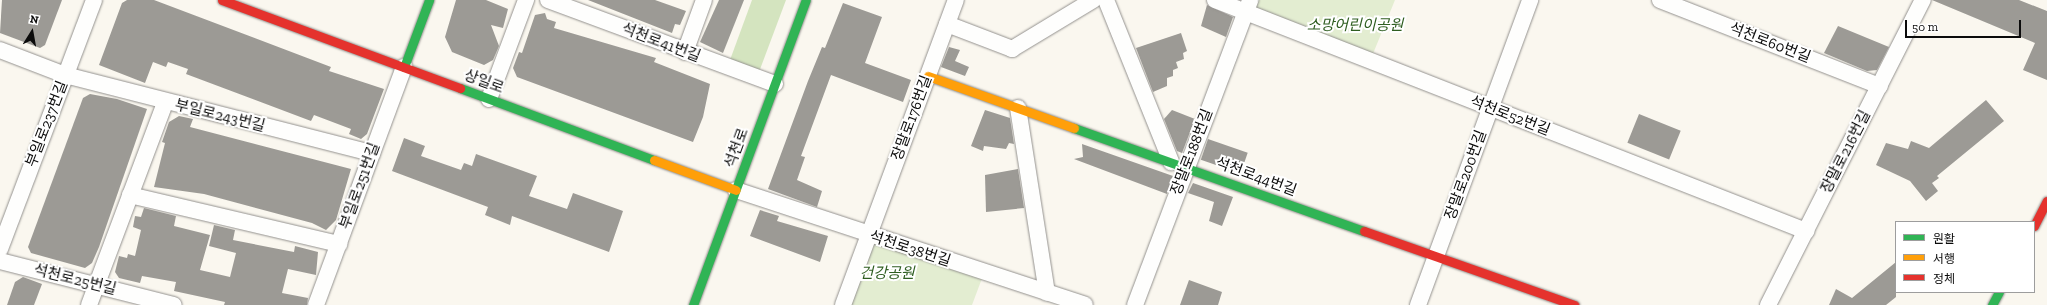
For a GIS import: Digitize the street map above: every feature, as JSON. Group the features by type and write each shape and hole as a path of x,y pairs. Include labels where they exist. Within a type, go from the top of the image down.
{"street":[{"name":"부일로237번길","path":"0,249 94,0"},
{"name":"상일로","path":"222,0 736,190"},
{"path":"404,67 429,0"},
{"path":"489,99 526,0"},
{"name":"석천로41번길","path":"548,0 685,52 775,84"},
{"path":"685,52 704,0"},
{"name":"석천로","path":"693,305 806,0"},
{"name":"장말로176번길","path":"843,305 956,0"},
{"path":"947,24 1012,48 1093,0"},
{"path":"1106,0 1172,162"},
{"name":"석천로52번길","path":"1215,0 1248,6 1491,108 1806,231"},
{"name":"장말로200번길","path":"1418,305 1530,0"},
{"name":"석천로60번길","path":"1660,0 1880,86"},
{"name":"장말로216번길","path":"1768,305 1923,0"},
{"name":"장말로188번길","path":"1135,305 1248,6"},
{"path":"0,50 65,75 165,103"},
{"name":"부일로251번길","path":"316,305 404,67"},
{"name":"석천로44번길","path":"928,76 1574,305"},
{"name":"부일로243번길","path":"89,305 165,103 372,153"},
{"path":"1018,108 1047,293"},
{"name":"석천로38번길","path":"736,190 868,236 1085,305"},
{"path":"130,194 339,244"},
{"path":"2035,224 2047,201"},
{"name":"석천로25번길","path":"0,260 174,305"},
{"path":"1992,305 1998,293"}],"green space":[{"path":"752,0 786,0 759,72 730,60"},
{"name":"소망어린이공원","path":"1250,0 1395,0 1370,61 1246,12"},
{"name":"건강공원","path":"868,236 984,273 972,305 843,305"}],"building":[{"path":"2,0 62,0 45,45 40,48 0,33"},
{"path":"127,0 154,0 331,67 329,71 384,89 367,134 361,139 349,134 351,129 314,115 311,121 186,74 188,69 168,62 166,67 153,62 145,83 99,65 122,3"},
{"path":"456,0 486,0 508,9 503,28 491,25 499,46 493,60 484,65 452,52 445,37"},
{"path":"588,0 655,0 686,11 680,25 675,24 672,33"},
{"path":"719,0 744,0 723,53 700,42"},
{"path":"1932,0 2019,0 2047,11 2047,80 2023,70 2035,43"},
{"path":"843,3 882,17 865,63 911,80 903,102 831,75 801,156 805,157 797,180 822,191 817,207 768,189 808,81 822,47 825,48"},
{"path":"1207,5 1233,17 1226,37 1201,26"},
{"path":"545,13 547,19 556,22 554,28 656,58 654,62 710,84 703,117 693,142 517,77 513,68 519,52 522,53 535,15"},
{"path":"1838,26 1889,47 1877,70 1867,71 1824,53"},
{"path":"1181,33 1187,51 1183,53 1184,59 1176,62 1178,68 1173,70 1173,76 1167,78 1167,86 1153,92 1136,48"},
{"path":"949,47 960,50 955,61 969,67 965,76 941,67"},
{"path":"90,94 117,99 147,109 99,247 92,263 85,268 31,253 28,247 83,98"},
{"path":"1986,100 2004,121 1937,176 1939,178 1932,183 1938,191 1926,201 1910,181 1876,165 1886,143 1908,149 1911,141 1929,148"},
{"path":"985,110 1010,118 1014,144 1009,143 1006,149 984,146 983,151 971,146"},
{"path":"1172,110 1195,119 1182,153 1177,151 1164,119"},
{"path":"1639,114 1681,131 1669,160 1627,143"},
{"path":"179,116 193,119 190,127 351,169 336,220 326,230 312,223 204,194 154,187 165,143 162,142 169,122"},
{"path":"404,138 425,146 421,156 461,170 464,163 472,166 476,154 537,176 529,196 567,209 573,193 623,211 609,252 512,216 510,225 485,215 488,207 392,171"},
{"path":"1208,139 1248,153 1241,173 1201,160"},
{"path":"1082,144 1173,176 1167,194 1074,159 1083,157"},
{"path":"1018,169 1024,208 986,212 985,175"},
{"path":"1193,183 1233,197 1222,226 1209,221 1214,202 1188,193"},
{"path":"144,208 176,216 174,226 210,235 200,270 230,277 236,253 209,246 214,225 235,230 233,240 294,252 295,246 318,252 316,275 288,269 282,293 308,298 307,305 224,305 225,302 174,291 176,282 142,276 140,283 119,278 115,272 119,256 127,258 128,254 135,256 141,230 133,227 135,216 141,217"},
{"path":"760,210 779,216 777,221 828,236 820,262 750,236"},
{"path":"1895,263 1896,297 1886,305 1829,305 1836,289 1852,298"},
{"path":"23,277 42,284 34,305 7,305 15,282"},
{"path":"1189,280 1222,292 1218,305 1180,305"}],"traffic: fast":[{"path":"404,67 429,0"},
{"path":"693,305 806,0"},
{"path":"460,88 654,160"},
{"path":"1074,128 1364,231"},
{"path":"1992,305 1998,293"}],"traffic: slow":[{"path":"928,76 1074,128"},
{"path":"654,160 736,190"}],"traffic: jam":[{"path":"222,0 460,88"},
{"path":"2035,224 2047,201"},
{"path":"1364,231 1574,305"}]}
